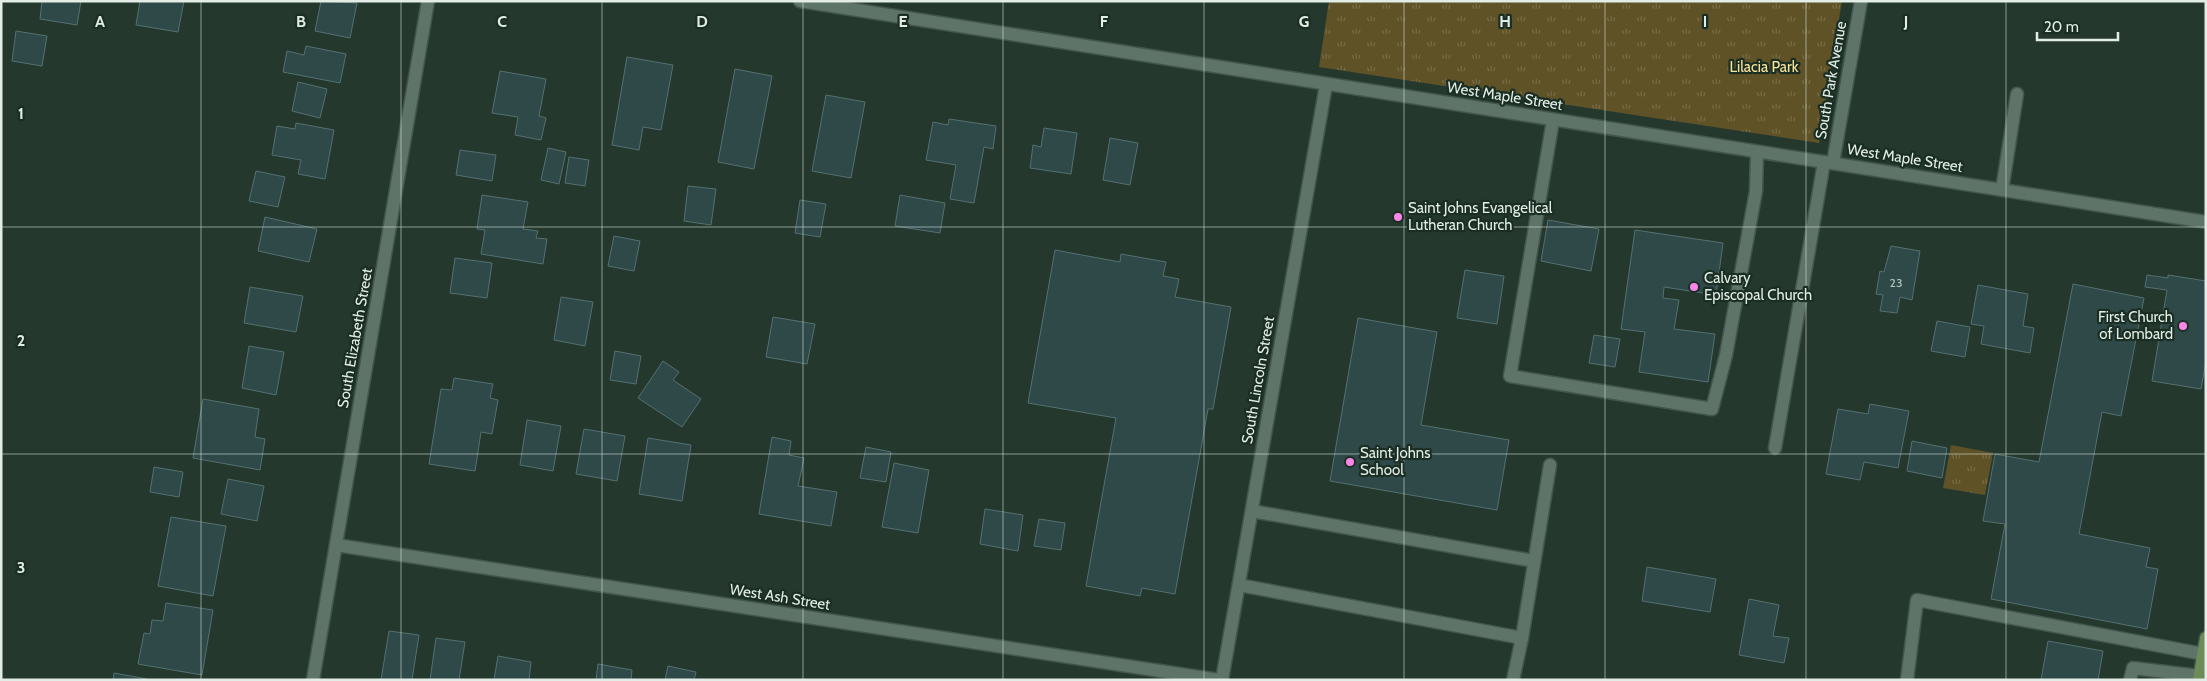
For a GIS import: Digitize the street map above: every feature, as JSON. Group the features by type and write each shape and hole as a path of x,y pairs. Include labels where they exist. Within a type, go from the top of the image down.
{"main road":[{"path":"2199,678 2206,638"}],"street":[{"name":"South Elizabeth Street","path":"313,680 428,1"},
{"name":"West Maple Street","path":"800,1 2206,222"},
{"name":"South Park Avenue","path":"1774,448 1861,1"},
{"name":"South Lincoln Street","path":"1220,680 1239,586 1326,85"},
{"path":"2002,190 2017,94"},
{"path":"1553,120 1510,376 1712,409 1726,355 1756,191 1757,152"},
{"path":"1513,680 1522,638 1550,465"},
{"path":"1252,510 1534,561"},
{"name":"West Ash Street","path":"336,545 1220,680"},
{"path":"1239,586 1522,638"},
{"path":"1907,678 1917,600 2203,654"},
{"path":"2130,680 2133,668 2199,678"}],"green space":[{"name":"Lilacia Park","path":"1329,1 1842,1 1819,143 1319,67"},
{"path":"1951,445 1993,453 1985,495 1943,488"}],"building":[{"path":"42,1 81,1 77,25 40,19"},
{"path":"140,1 184,1 178,32 136,25"},
{"path":"321,1 357,3 350,38 315,31"},
{"path":"16,31 47,36 42,66 12,61"},
{"path":"306,46 346,54 340,83 283,72 287,51 304,55"},
{"path":"627,57 673,65 661,130 643,127 639,150 612,145"},
{"path":"735,69 772,76 754,169 718,162"},
{"path":"500,71 546,79 539,116 546,118 541,140 515,135 518,117 492,113"},
{"path":"298,82 327,89 320,118 292,111"},
{"path":"826,95 865,102 851,178 812,171"},
{"path":"949,119 996,126 993,149 984,147 974,203 950,199 956,165 926,160 933,122 948,125"},
{"path":"296,123 334,130 325,179 298,174 301,160 272,155 277,126 295,129"},
{"path":"1044,128 1077,133 1071,174 1030,168 1033,145 1041,147"},
{"path":"1110,138 1138,143 1130,185 1103,180"},
{"path":"548,148 566,152 559,184 541,180"},
{"path":"460,150 496,155 492,181 456,175"},
{"path":"569,157 589,160 585,186 565,183"},
{"path":"256,171 285,177 278,207 249,201"},
{"path":"688,186 716,189 711,225 684,221"},
{"path":"482,195 528,202 523,229 538,231 536,238 547,239 543,264 481,254 485,230 477,229"},
{"path":"900,195 945,203 940,233 895,226"},
{"path":"800,200 826,204 820,237 795,233"},
{"path":"265,217 317,229 309,262 258,251"},
{"path":"1548,220 1599,229 1591,271 1541,261"},
{"path":"1635,230 1723,243 1716,295 1664,287 1663,298 1679,300 1674,329 1715,334 1708,382 1639,372 1645,332 1621,329"},
{"path":"614,236 640,241 634,271 608,266"},
{"path":"1891,246 1920,251 1912,300 1900,297 1897,313 1880,311 1883,295 1876,294 1880,271 1884,272"},
{"path":"1055,250 1120,262 1121,254 1166,262 1163,276 1179,279 1175,297 1231,307 1213,409 1208,409 1175,594 1142,588 1140,596 1086,586 1116,418 1028,403"},
{"path":"455,258 492,263 487,298 450,293"},
{"path":"1465,270 1504,276 1497,324 1457,318"},
{"name":"First Church of Lombard","path":"2147,275 2168,278 2168,275 2206,281 2206,361 2201,389 2152,381 2167,290 2145,287"},
{"path":"2073,284 2144,298 2121,416 2102,412 2079,534 2150,548 2146,567 2158,569 2147,629 1991,599 2005,524 1983,521 1995,454 2039,462"},
{"path":"1978,285 2028,294 2023,326 2034,328 2030,353 1981,344 1984,326 1971,324"},
{"path":"250,287 303,296 296,332 244,323"},
{"path":"561,297 593,302 585,346 554,340"},
{"path":"773,317 815,324 807,364 766,357"},
{"path":"1358,318 1437,332 1421,425 1509,440 1497,510 1330,481"},
{"path":"1937,321 1970,327 1965,357 1931,351"},
{"path":"1594,335 1620,339 1615,367 1589,363"},
{"path":"249,346 284,352 276,395 242,388"},
{"path":"615,351 641,356 636,384 610,380"},
{"path":"663,361 679,372 673,380 701,399 682,427 638,398"},
{"path":"454,378 493,384 490,398 498,400 492,434 481,432 475,471 429,464 441,389 452,390"},
{"path":"203,399 259,409 255,437 265,439 260,470 193,458"},
{"path":"1870,404 1909,411 1898,468 1864,462 1860,480 1826,474 1838,409 1868,414"},
{"path":"527,420 561,426 553,471 520,465"},
{"path":"584,429 625,436 617,481 576,474"},
{"path":"772,437 791,441 789,455 804,458 798,486 837,492 831,526 759,514"},
{"path":"648,438 691,445 682,501 639,494"},
{"path":"1912,441 1947,448 1942,478 1907,471"},
{"path":"866,447 891,452 886,482 860,478"},
{"path":"894,463 929,470 918,533 882,527"},
{"path":"154,467 183,472 179,497 150,492"},
{"path":"228,479 264,486 257,521 221,514"},
{"path":"985,509 1023,515 1018,551 980,544"},
{"path":"171,517 226,526 213,596 158,586"},
{"path":"1039,519 1065,523 1061,550 1034,546"},
{"path":"1647,567 1716,579 1710,612 1642,601"},
{"path":"1749,599 1779,605 1773,636 1789,638 1784,663 1739,655"},
{"path":"166,603 213,610 202,675 138,664 144,633 150,634 152,620 163,621"},
{"path":"389,631 419,635 412,680 381,680"},
{"path":"436,638 465,642 459,680 430,680"},
{"path":"2048,641 2103,651 2098,680 2041,680"},
{"path":"498,656 531,662 529,680 494,680"},
{"path":"598,664 632,670 631,680 596,680"},
{"path":"668,666 696,672 694,680 665,680"},
{"path":"114,673 147,679 147,680 113,680"}],"place":[{"name":"Saint Johns Evangelical Lutheran Church","path":"1398,217"},
{"name":"Calvary Episcopal Church","path":"1694,287"},
{"name":"First Church of Lombard","path":"2183,326"},
{"name":"Saint Johns School","path":"1350,462"}]}
